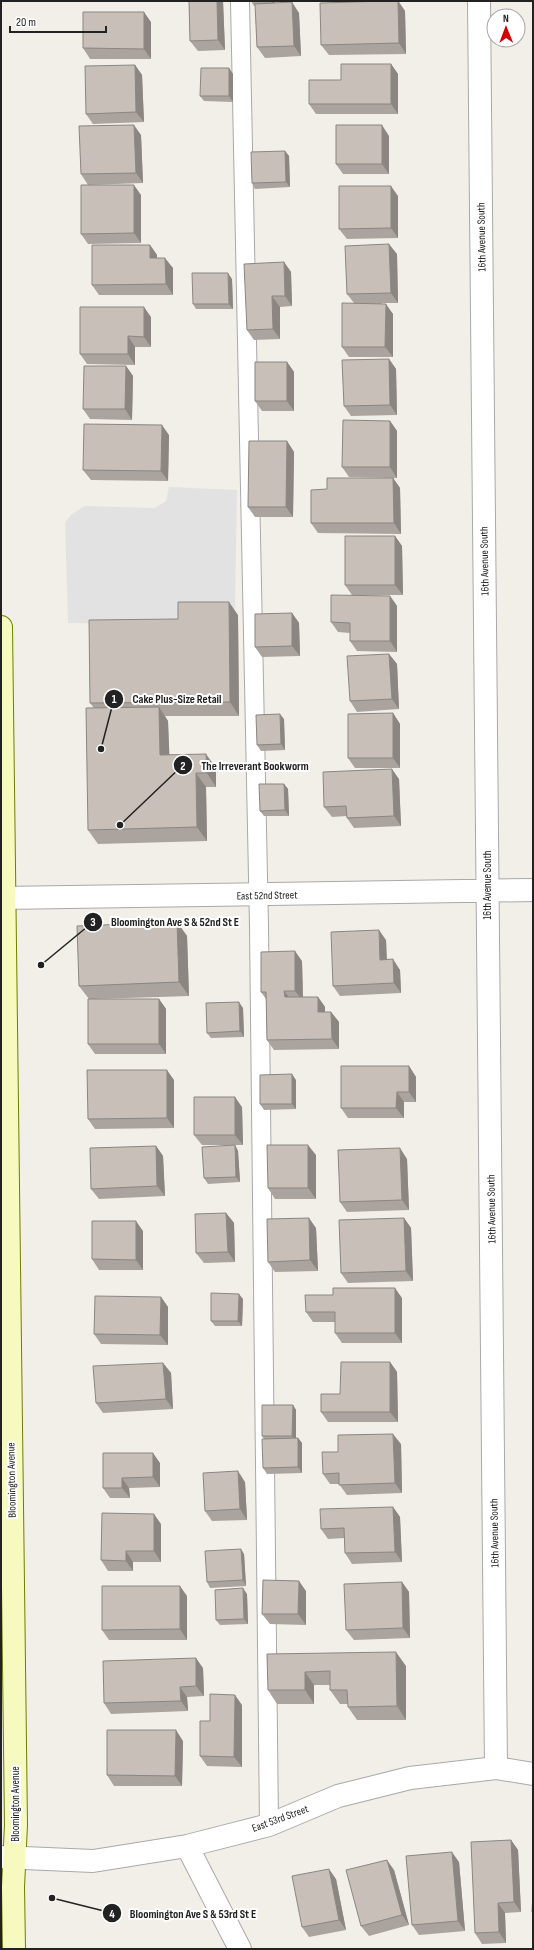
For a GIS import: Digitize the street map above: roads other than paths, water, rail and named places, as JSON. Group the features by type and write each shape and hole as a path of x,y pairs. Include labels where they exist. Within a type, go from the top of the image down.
{"street":[{"name":"16th Avenue South","path":"479,1 496,1768"},
{"name":"Bloomington Avenue","path":"1,627 8,1857 14,1887 14,1949"},
{"name":"East 52nd Street","path":"3,898 533,890"},
{"name":"East 53rd Street","path":"8,1857 93,1861 187,1846 269,1825 338,1796 410,1778 496,1768 533,1774"},
{"path":"187,1846 240,1949"}],"lane":[{"path":"240,1 258,895 269,1825"}],"place":[{"name":"Cake Plus-Size Retail","path":"101,749"},
{"name":"The Irreverant Bookworm","path":"120,825"},
{"name":"Bloomington Ave S & 52nd St E","path":"41,965"},
{"name":"Bloomington Ave S & 53rd St E","path":"52,1898"}]}
